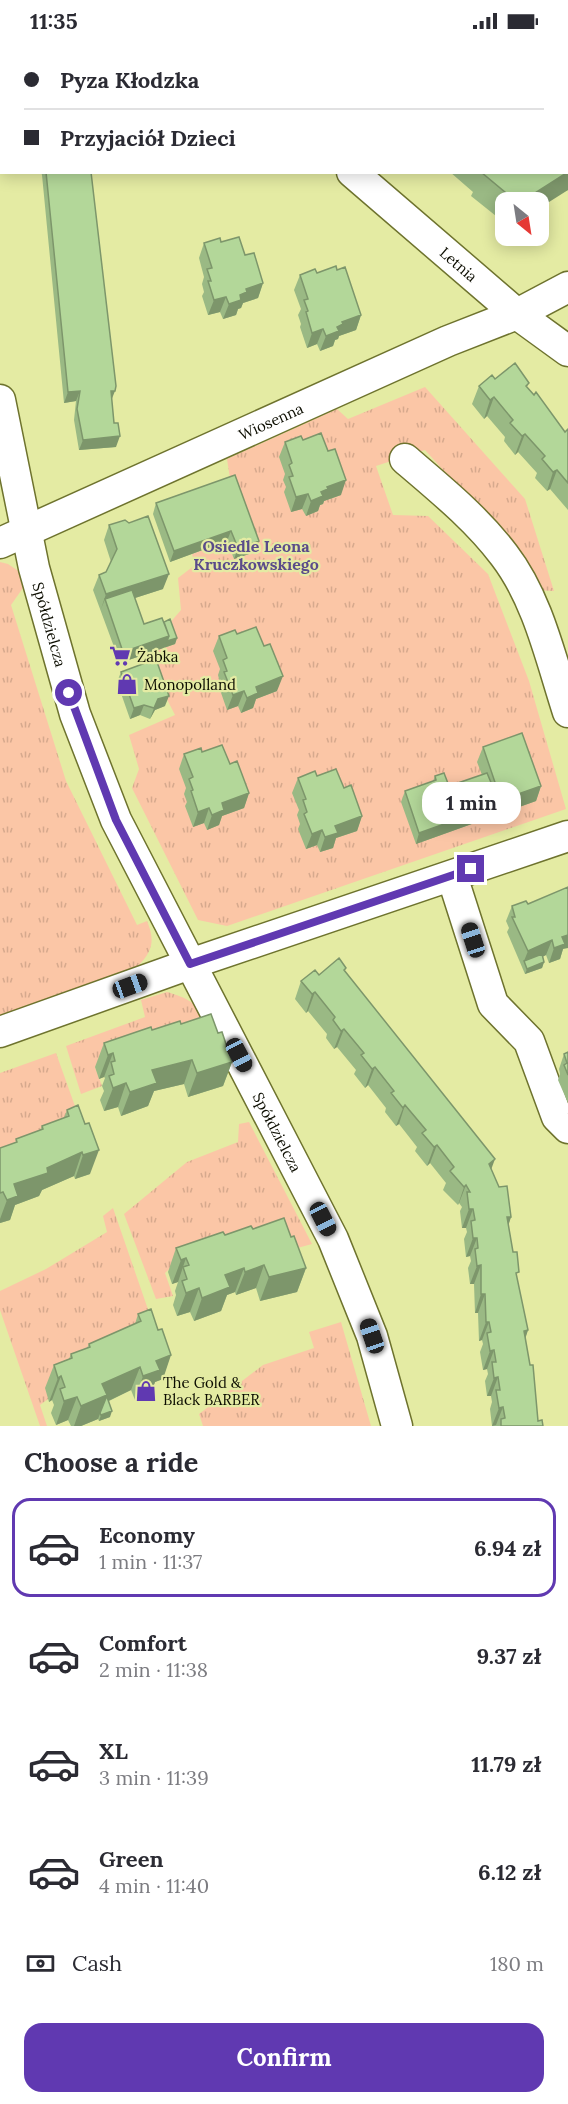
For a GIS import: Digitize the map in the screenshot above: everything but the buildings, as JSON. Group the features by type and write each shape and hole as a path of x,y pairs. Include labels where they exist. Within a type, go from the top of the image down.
{"street":[{"name":"Letnia","path":"354,174 517,314 568,351"},
{"name":"Wiosenna","path":"13,538 448,341 517,314 568,287"},
{"name":"Spółdzielcza","path":"0,400 13,538 75,714 116,820 333,1239 372,1336 397,1426"},
{"path":"405,459 457,504 504,555 525,590 540,626 568,712"},
{"path":"0,1032 190,964 568,836"},
{"path":"452,876 493,1004 529,1041 557,1117 568,1128"}],"green space":[{"path":"425,387 525,499 554,591 536,590 509,543 425,450 376,466 393,515 428,516 488,574 529,681 566,809 227,926 198,920 132,788 139,769 129,735 175,715 152,670 140,656 175,644 168,625 181,610 178,578 195,565 192,554 227,541 234,559 231,485 227,459 337,409 348,419"},
{"path":"0,562 8,564 23,574 25,585 11,605 66,781 137,925 147,921 152,940 150,950 138,966 0,1016"},
{"path":"167,992 189,1001 199,1009 211,1030 95,1067 102,1086 81,1094 66,1046 145,1017 141,1000"},
{"path":"56,1053 81,1123 0,1168 0,1073"},
{"path":"249,1122 312,1244 290,1250 175,1263 165,1273 173,1296 156,1299 124,1214 187,1162 238,1142 239,1124"},
{"path":"113,1208 152,1321 40,1405 47,1426 40,1426 0,1310 0,1291 46,1269 107,1232 103,1216"},
{"path":"341,1322 371,1426 203,1426 199,1414 263,1365 314,1348 309,1332"}],"place":[{"name":"Żabka","path":"120,656"},
{"name":"Monopolland","path":"127,684"},
{"name":"The Gold & Black BARBER","path":"146,1391"}],"district":[{"name":"Osiedle Leona Kruczkowskiego","path":"256,555"}],"route":[{"path":"69,693 116,820 190,964 471,869"}]}
